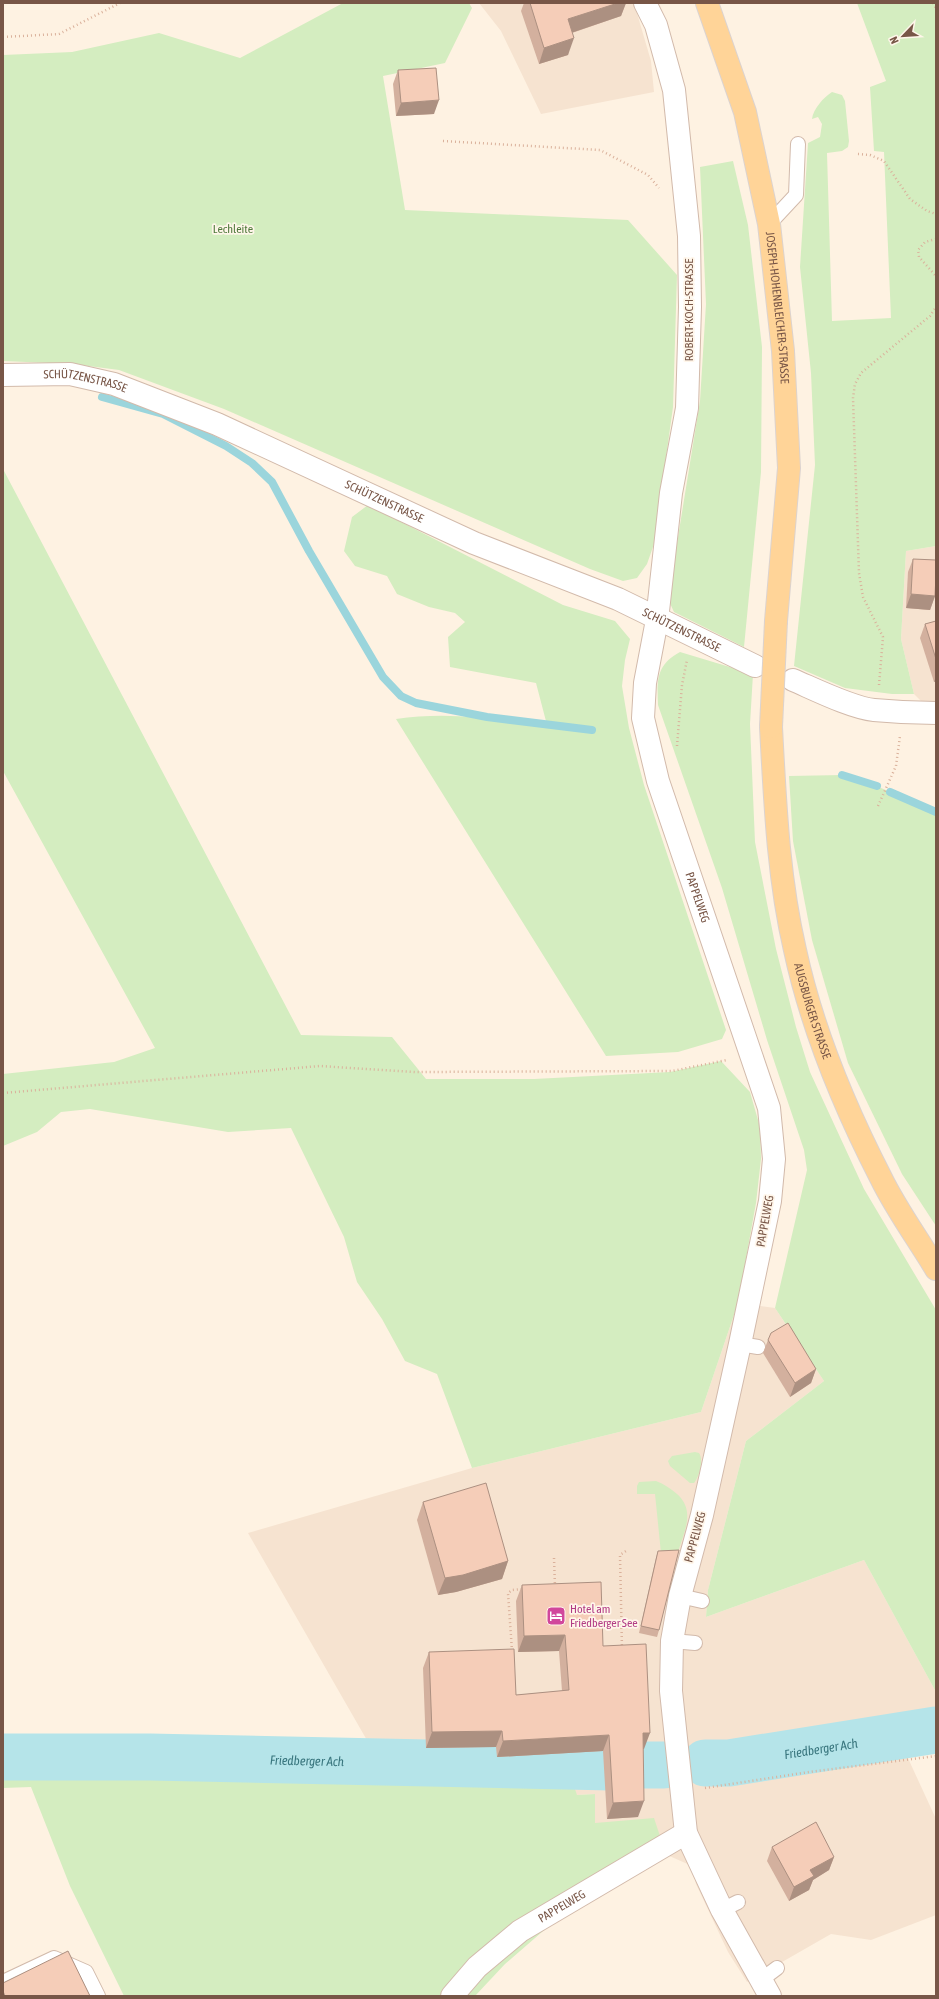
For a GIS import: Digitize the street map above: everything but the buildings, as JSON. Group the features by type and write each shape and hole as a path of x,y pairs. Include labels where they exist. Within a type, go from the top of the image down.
{"main road":[{"name":"JOSEPH-HOHENBLEICHER-STRASSE","path":"707,3 745,112 769,224 783,352 789,468 776,621 771,727"},
{"name":"AUGSBURGER STRASSE","path":"771,727 779,852 795,949 817,1028 846,1105 881,1180 936,1269"}],"street":[{"name":"ROBERT-KOCH-STRASSE","path":"645,3 656,25 674,90 689,236 690,307 687,408 671,493 657,620"},
{"name":"SCHÜTZENSTRASSE","path":"3,375 70,374 114,384 217,424 474,543 618,599 657,620 755,666"},
{"name":"PAPPELWEG","path":"657,620 645,683 644,718 658,781 769,1108 774,1159 770,1202 749,1346 680,1596 672,1641 671,1691 686,1832 730,1906 769,1981"},
{"path":"793,680 843,701 877,710 902,713 936,713"},
{"name":"PAPPELWEG","path":"452,1996 476,1967 520,1931 686,1832"}],"lane":[{"path":"769,224 796,195 798,144"},
{"path":"680,1596 702,1601"},
{"path":"672,1641 695,1643"},
{"path":"3,1982 54,1958 86,1972 98,1996"}],"path":[{"path":"3,38 59,34 120,3"},
{"path":"933,3 936,8"},
{"path":"443,141 600,150 648,175 661,190"},
{"path":"858,154 870,155 884,161 910,199 928,211 936,214"},
{"path":"936,239 925,242 918,250 919,257 936,276"},
{"path":"877,710 883,637 863,598 859,573 853,398 854,384 861,373 930,316 936,307"},
{"path":"677,752 676,738 682,685 688,652 693,637"},
{"path":"878,806 896,766 902,713"},
{"path":"3,1093 320,1066 415,1072 672,1071 750,1055"},
{"path":"622,1654 620,1556 626,1551"},
{"path":"554,1558 555,1593"},
{"path":"548,1587 555,1587"},
{"path":"506,1651 512,1651 508,1593 512,1590 526,1589"},
{"path":"681,1791 936,1756"}],"shaded area":[{"path":"479,3 634,3 651,61 654,92 541,114 501,31"},
{"path":"936,546 936,716 914,694 901,639 906,551"},
{"path":"738,1303 775,1308 824,1381 746,1441 708,1590 706,1617 864,1560 936,1692 936,1752 907,1756 936,1819 936,1915 871,1940 831,1934 747,1982 728,1952 696,1884 692,1866 595,1823 595,1794 577,1795 372,1749 248,1533 472,1468 701,1412"}],"green space":[{"name":"Lechleite","path":"343,3 469,3 472,8 445,63 383,76 405,210 628,220 677,275 673,407 654,544 647,564 637,578 623,581 590,569 224,409 119,370 73,364 3,361 3,55 72,52 159,33 240,58"},
{"path":"857,3 936,3 936,546 906,551 901,639 914,694 892,694 845,688 794,666 815,465 811,373 800,267 808,143 820,137 822,124 818,117 812,119 814,111 832,92 842,95 845,101 849,141 848,147 842,151 827,153 832,321 891,318 884,152 874,151 870,87 886,81"},
{"path":"733,161 748,225 762,347 761,472 744,647 674,612 668,599 700,401 706,304 700,167"},
{"path":"3,469 301,1035 392,1037 426,1079 534,1079 670,1072 721,1061 750,1092 760,1127 761,1159 756,1203 738,1303 701,1412 472,1468 437,1374 405,1361 382,1319 357,1282 344,1237 291,1128 228,1132 90,1109 61,1112 37,1132 3,1146 3,1074 114,1062 155,1048 3,771"},
{"path":"368,505 563,605 615,621 630,639 625,660 622,686 629,728 644,785 726,1030 722,1039 678,1052 606,1056 396,719 453,716 491,718 547,725 536,683 450,667 448,637 465,622 455,613 429,607 397,594 387,576 355,566 344,551 352,517"},
{"path":"680,652 753,674 750,724 755,842 776,949 796,1027 810,1072 864,1189 936,1310 936,1692 864,1560 706,1617 708,1590 746,1441 824,1381 775,1308 807,1170 804,1150 767,1040 722,888 658,705 658,681 662,668 666,662"},
{"path":"842,775 865,781 936,812 936,1226 902,1174 848,1063 812,940 793,841 789,776"},
{"path":"695,1452 699,1453 700,1456 700,1468 698,1477 694,1483 690,1483 670,1466 668,1461 672,1456"},
{"path":"656,1481 677,1494 686,1507 687,1522 678,1552 661,1553 655,1494 637,1494 637,1486 639,1482"},
{"path":"3,1744 142,1750 247,1748 372,1749 412,1757 566,1763 577,1795 595,1794 595,1823 654,1818 663,1845 550,1925 505,1964 475,1996 124,1996 70,1886 31,1787 3,1788"}],"waterway":[{"path":"102,397 163,414 226,446 252,463 272,482 309,551 383,677 401,696 416,703 487,717 592,730"},
{"path":"842,775 877,786"},
{"path":"890,792 936,812"},
{"name":"Friedberger Ach","path":"705,1763 729,1763 936,1730"},
{"name":"Friedberger Ach","path":"3,1757 150,1757 611,1767"},
{"name":"Friedberger Ach","path":"645,1765 664,1765"}],"place":[{"name":"Hotel am Friedberger See","path":"556,1616"}]}
